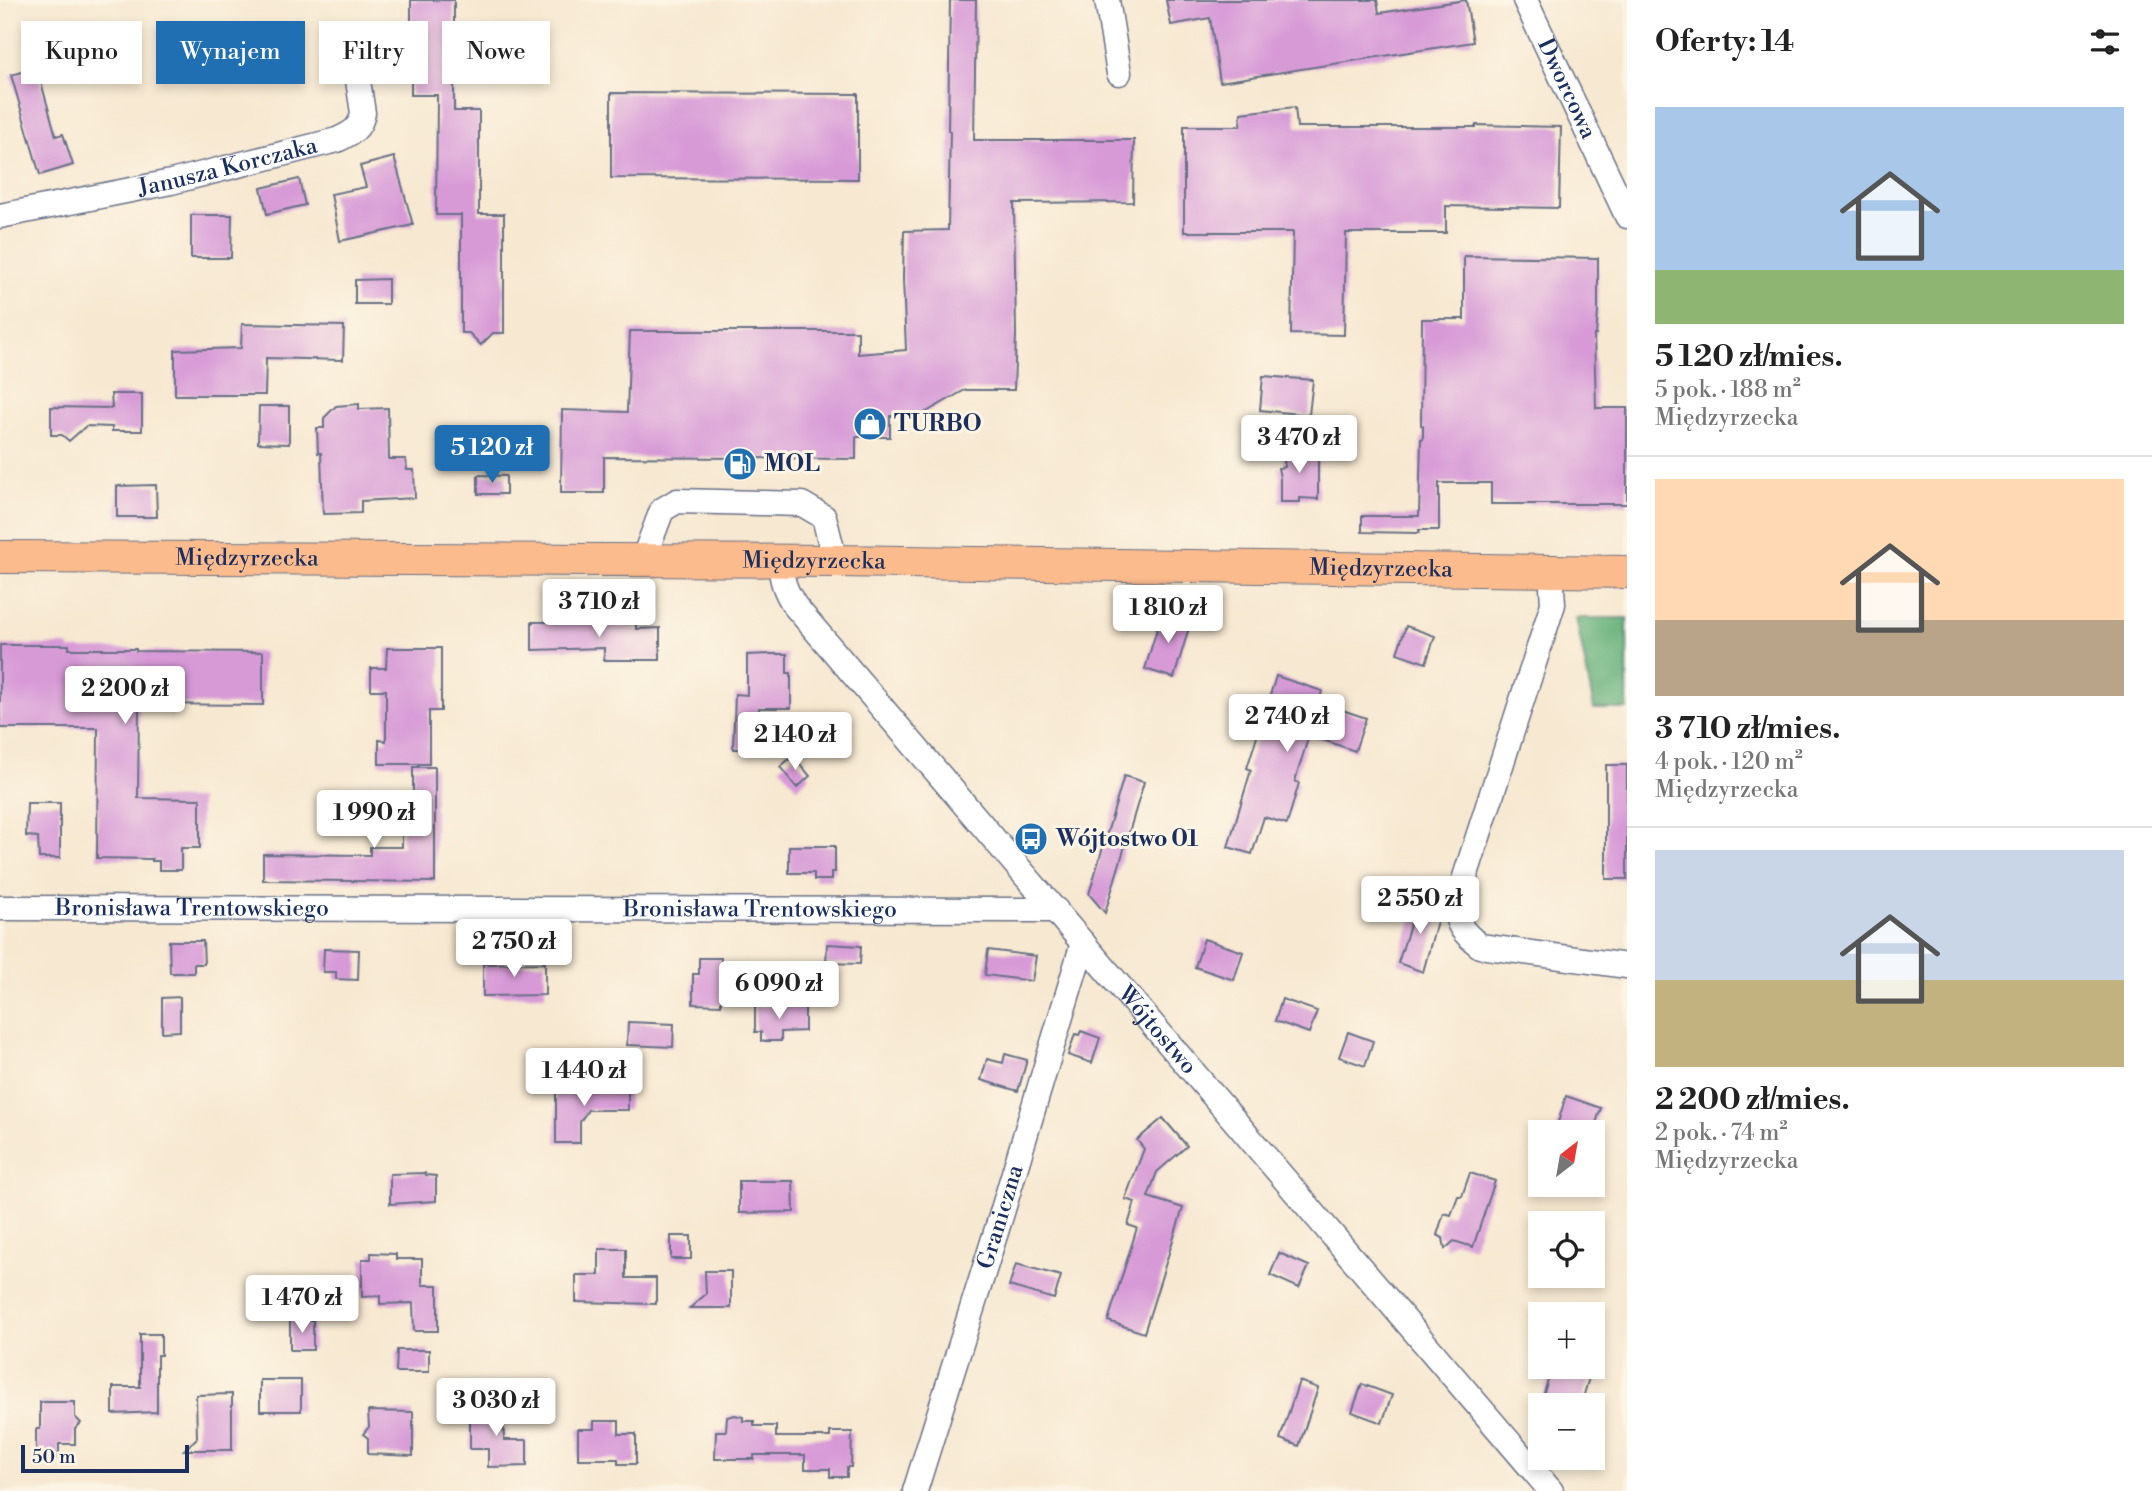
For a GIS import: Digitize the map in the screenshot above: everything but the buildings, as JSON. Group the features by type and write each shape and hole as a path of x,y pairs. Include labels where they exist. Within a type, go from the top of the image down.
{"main road":[{"name":"Międzyrzecka","path":"0,557 835,561 1627,572"}],"street":[{"path":"1107,0 1119,74"},
{"name":"Dworcowa","path":"1525,0 1627,216"},
{"name":"Janusza Korczaka","path":"0,216 171,182 337,141 361,125 363,113 359,84"},
{"path":"643,560 662,510 677,501 802,503 824,517 835,561"},
{"name":"Wójtostwo","path":"780,561 785,592 795,606 1551,1491"},
{"path":"1551,571 1553,604 1456,905 1456,921 1466,935 1480,946 1627,966"},
{"name":"Bronisława Trentowskiego","path":"0,908 1056,910"},
{"name":"Graniczna","path":"915,1491 1083,943"}],"green space":[{"path":"1576,618 1627,618 1627,709 1594,709"}],"place":[{"name":"TURBO","path":"870,424"},
{"name":"MOL","path":"740,464"},
{"name":"Wójtostwo 01","path":"1031,839"}]}
